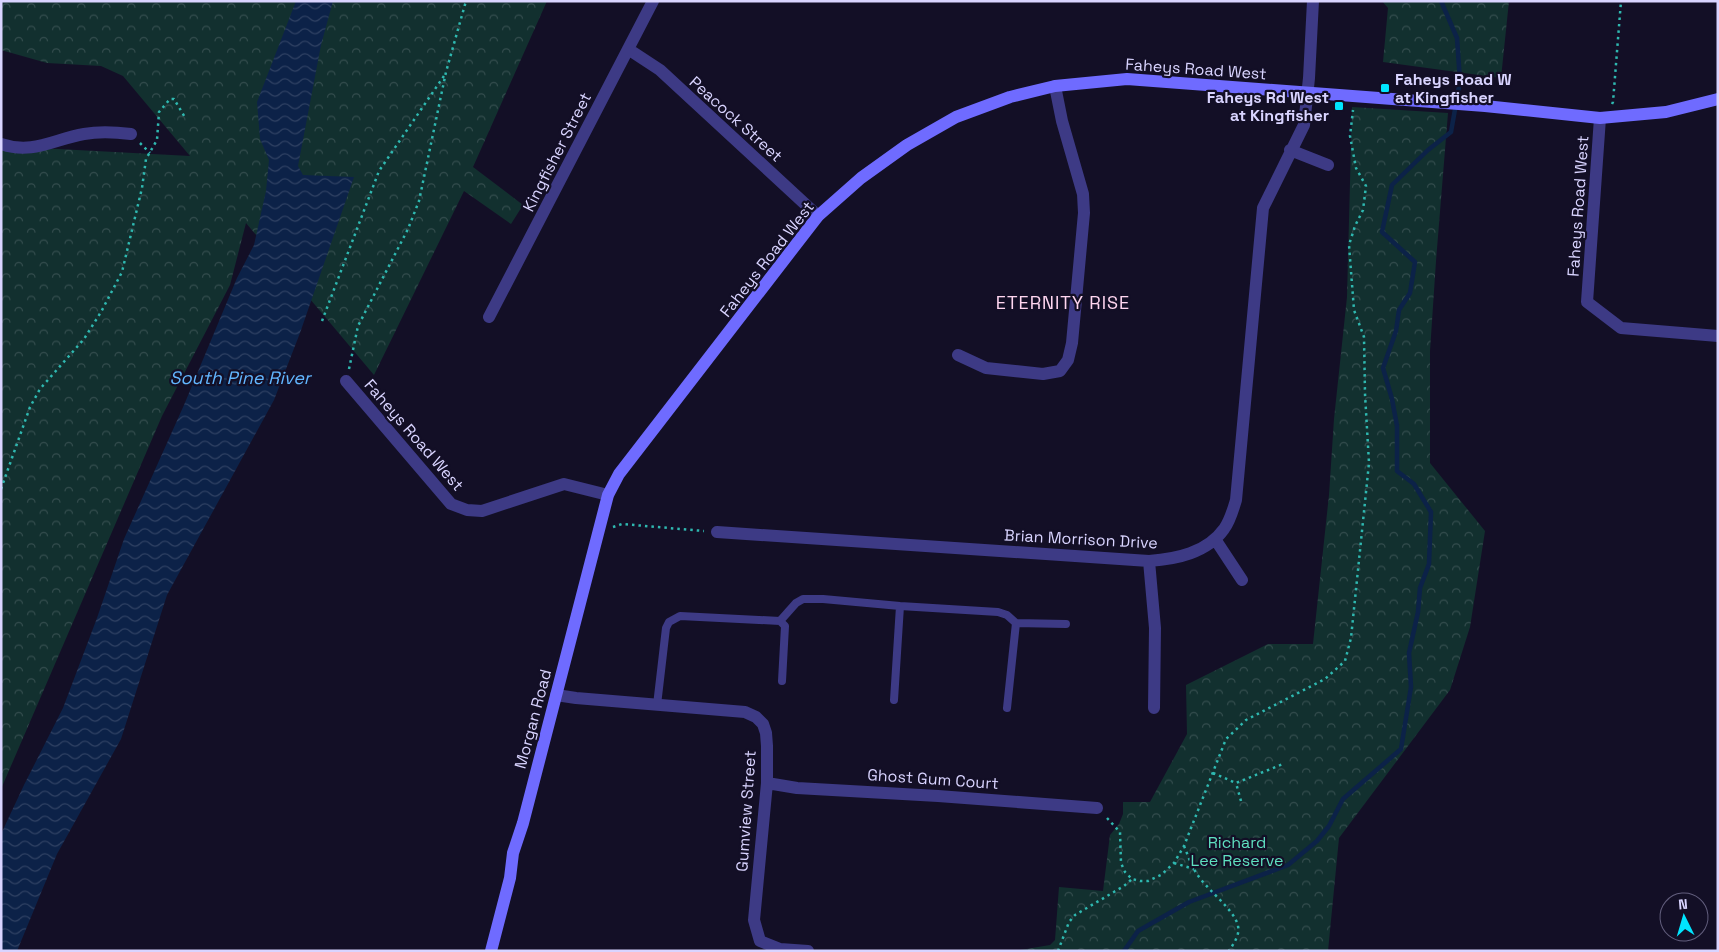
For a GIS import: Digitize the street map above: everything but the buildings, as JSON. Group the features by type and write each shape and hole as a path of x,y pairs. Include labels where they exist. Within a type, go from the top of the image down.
{"street":[{"name":"Kingfisher Street","path":"489,317 653,1"},
{"path":"1307,92 1313,1"},
{"name":"Peacock Street","path":"628,49 660,70 818,216"},
{"name":"Faheys Road West","path":"346,381 451,504 467,510 482,511 564,484 608,495 619,474 818,216 861,178 907,145 956,117 1010,97 1055,86 1127,79 1407,99 1600,118 1587,302 1621,328 1718,336"},
{"path":"958,355 986,368 1043,374 1060,371 1068,360 1072,343 1084,214 1083,194 1062,121 1055,86"},
{"name":"Brian Morrison Drive","path":"717,532 1149,561 1186,555 1215,539 1224,529 1231,516 1236,500 1263,208 1290,150 1300,136 1304,125 1307,92"},
{"path":"1600,118 1666,112 1718,99"},
{"path":"1,144 25,149 83,134 108,131 131,134"},
{"path":"1290,150 1328,164"},
{"name":"Morgan Road","path":"491,951 510,878 513,853 523,823 608,495"},
{"path":"1215,539 1242,580"},
{"path":"1149,561 1155,628 1154,708"},
{"name":"Gumview Street","path":"556,695 745,712 756,717 763,724 766,733 767,783 754,920 760,941 780,949 808,951"},
{"name":"Ghost Gum Court","path":"767,783 797,788 1097,808"}],"lane":[{"path":"780,622 796,603 803,599 823,599 998,612 1007,615 1016,622 1066,624"},
{"path":"894,700 900,606"},
{"path":"657,705 666,628 669,622 680,616 780,622 785,626 782,681"},
{"path":"1007,708 1016,622"}],"path":[{"path":"346,381 358,326 408,229 419,201 446,72 466,1"},
{"path":"1600,118 1613,102 1620,1"},
{"path":"322,321 379,171 446,72"},
{"path":"1,489 30,407 40,389 84,339 122,272 142,188 146,159 157,140 159,112 170,99 174,99 186,119"},
{"path":"1097,808 1120,832 1121,863 1125,872 1132,879 1140,881 1148,881 1161,874 1174,863 1184,846 1226,739 1246,720 1325,679 1345,661 1352,638 1369,463 1364,394 1364,337 1354,310 1349,245 1363,210 1366,186 1356,168 1350,136 1354,109"},
{"path":"618,520 622,524"},
{"path":"612,527 622,524 717,532"},
{"path":"1212,773 1236,783 1283,764"},
{"path":"1236,783 1241,801"},
{"path":"1184,846 1194,869 1206,886 1232,913 1238,925 1238,935 1229,951"},
{"path":"1174,863 1194,869"},
{"path":"1058,951 1069,922 1075,915 1124,886 1132,879"}],"green space":[{"path":"1,1 547,1 473,167 523,205 511,224 464,191 374,375 246,223 230,285 162,416 1,789 1,146 190,156 123,76 101,66 47,63 1,50"},
{"path":"1382,1 1509,1 1501,78 1383,62 1388,8"},
{"name":"Richard Lee Reserve","path":"1352,107 1448,113 1430,351 1430,463 1485,531 1470,627 1450,690 1339,838 1328,951 1014,951 1050,945 1055,940 1059,887 1103,891 1110,835 1119,824 1123,814 1123,802 1150,802 1187,734 1186,685 1268,644 1313,644 1347,297"}],"water":[{"name":"South Pine River","path":"296,1 333,1 321,45 298,166 303,175 354,177 300,333 274,400 167,595 121,739 57,854 17,951 1,951 1,834 63,708 124,539 184,405 237,278 254,245 266,191 269,160 260,139 257,102"}],"waterway":[{"path":"1124,951 1138,931 1189,902 1288,865 1317,841 1329,826 1343,799 1401,749 1411,687 1409,653 1418,612 1420,588 1429,564 1431,512 1414,484 1397,471 1397,426 1383,368 1396,331 1399,310 1410,293 1415,262 1382,232 1392,185 1428,150 1451,132 1460,81 1457,38 1441,1"}],"place":[{"name":"Faheys Road W at Kingfisher","path":"1385,88"},
{"name":"Faheys Rd West at Kingfisher","path":"1339,106"}],"district":[{"name":"ETERNITY RISE","path":"1063,302"}]}
